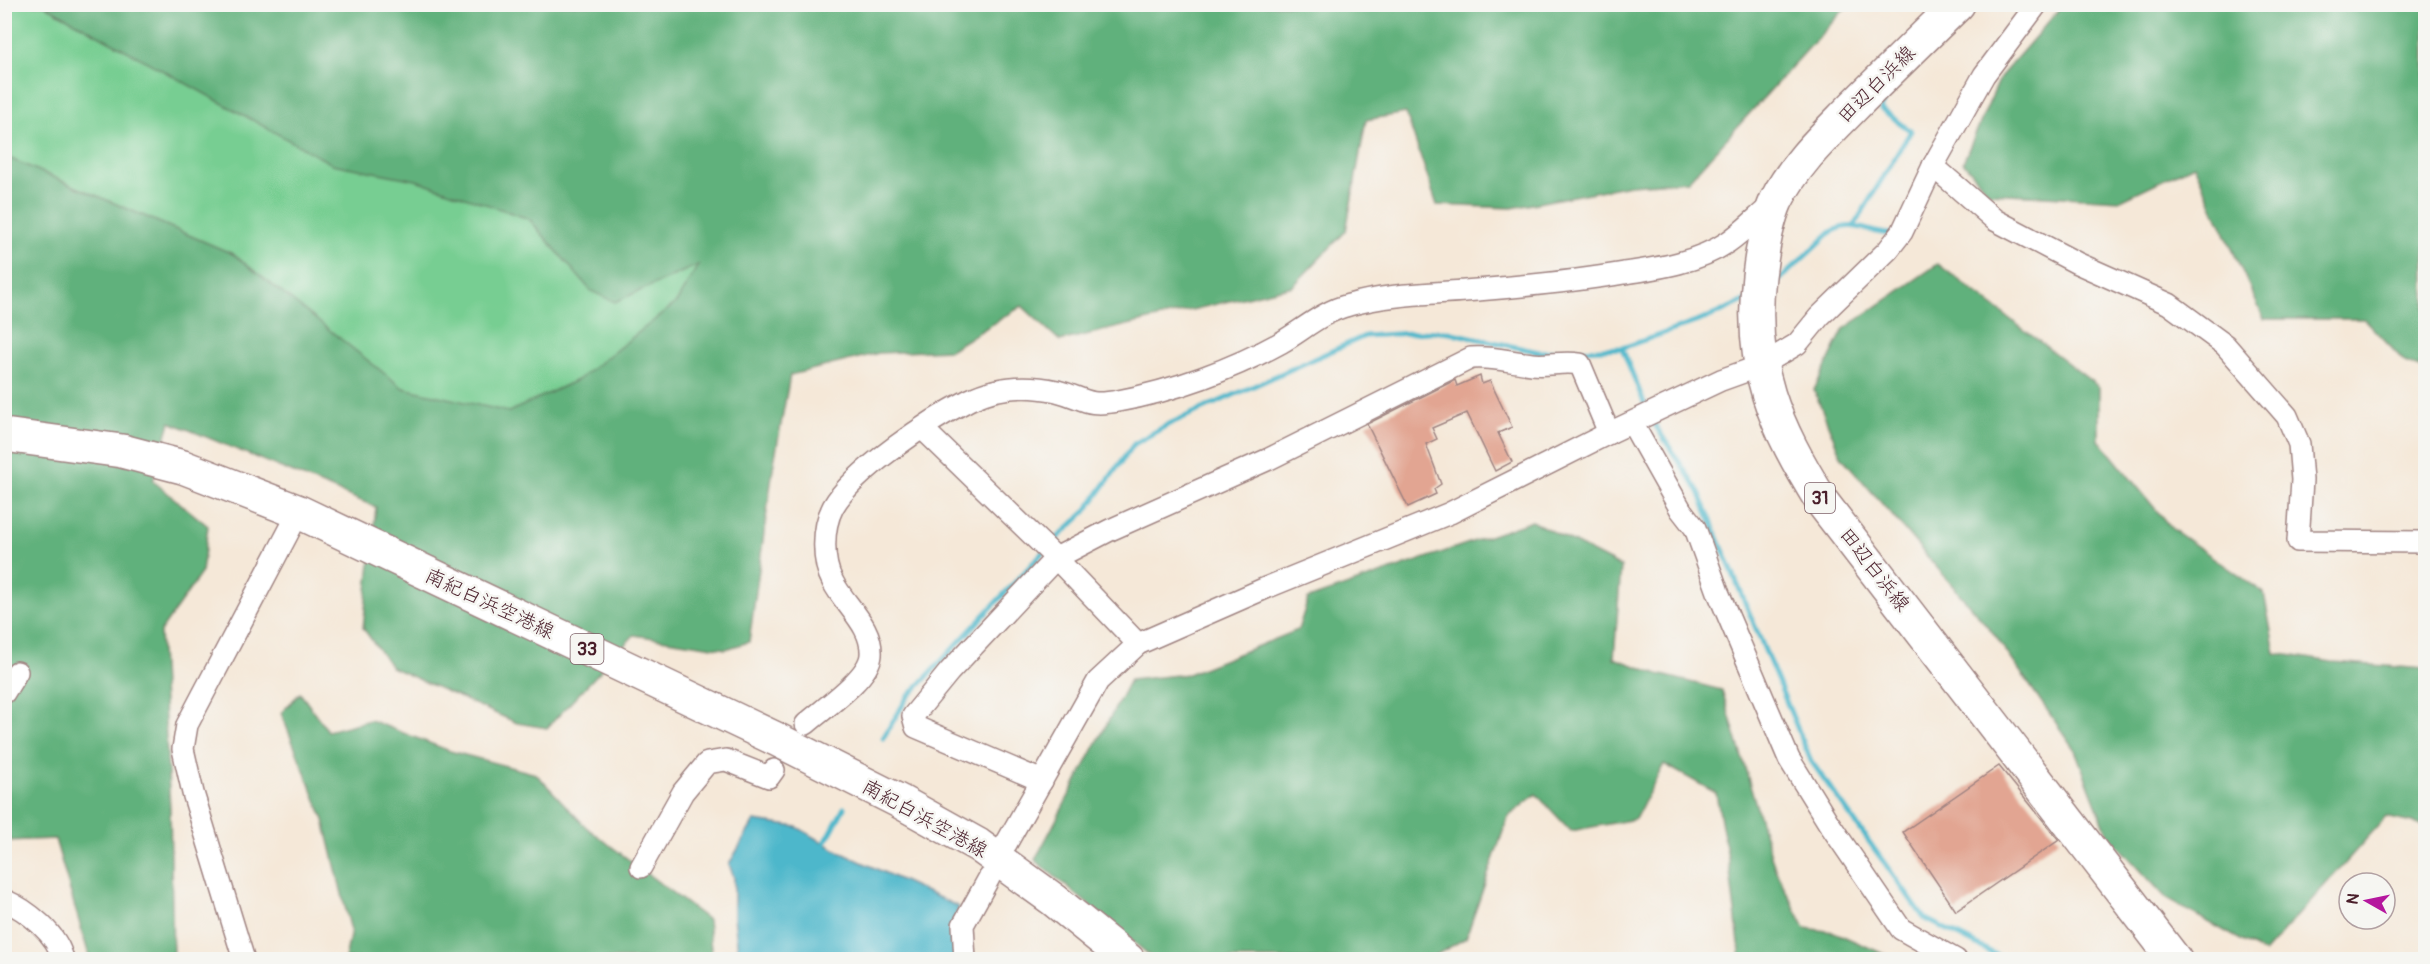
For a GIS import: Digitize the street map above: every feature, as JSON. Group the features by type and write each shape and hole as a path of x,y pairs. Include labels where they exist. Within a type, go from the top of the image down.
{"main road":[{"name":"田辺白浜線","path":"1958,4 1807,155 1776,201 1763,245 1756,304 1760,366 1772,409 1791,451 1822,502 2175,960"},
{"name":"南紀白浜空港線","path":"4,435 122,451 183,467 299,512 776,739 899,801 978,845 1054,900 1128,960"}],"street":[{"path":"1006,844 1098,681 1138,644 1268,587 1450,513 1609,433 1721,380 1760,366 1797,344 1819,317 1888,250 1902,232 1933,166 1984,75 2037,4"},
{"path":"1933,166 1995,220 2077,263 2169,304 2225,345 2287,416 2299,444 2302,480 2298,541 2426,542"},
{"path":"806,724 866,672 871,657 870,641 864,627 832,582 827,565 825,546 832,508 860,477 892,450 968,400 994,389 1031,387 1059,392 1087,404 1109,403 1155,393 1241,361 1281,342 1337,310 1370,300 1593,278 1673,266 1727,243 1776,201"},
{"path":"1042,781 916,727 913,716 1050,552 1110,530 1269,459 1471,358 1488,357 1534,364 1567,362 1580,364 1609,433"},
{"path":"1635,421 1680,510 1695,528 1718,592 1789,759 1828,822 1901,930 1956,960"},
{"path":"923,429 1050,552 1138,644"},
{"path":"244,960 193,794 183,748 187,725 299,512"},
{"path":"4,693 17,672"},
{"path":"640,867 683,792 707,763 726,760 769,777 774,770"},
{"path":"965,960 963,926 988,878"},
{"path":"4,900 21,908 51,937 61,950 63,960"}],"green space":[{"path":"1338,4 1182,192 768,365 690,594 5,169 5,5"},
{"path":"2064,4 2425,5 2425,370 2405,362 2364,319 2264,319 2194,165 2121,200 1989,193 1963,162 2001,76"},
{"path":"44,5 1848,5 1688,181 1630,185 1512,208 1437,205 1406,113 1366,120 1346,231 1293,286 1060,341 1022,306 950,350 879,353 790,375 773,468 749,642 726,649 634,635 547,728 517,723 391,667 363,628 376,507 170,422 153,481 208,526 202,572 160,632 170,808 173,959 90,959 55,839 5,841 4,156 233,254 403,388 509,412 579,379 676,303 698,265 615,302 591,291 529,219 416,180 332,164"},
{"path":"1938,264 2099,387 2099,440 2171,528 2264,593 2275,653 2332,662 2425,669 2425,826 2386,817 2264,953 2167,899 2108,835 2075,750 1994,634 1841,456 1814,390 1844,329"},
{"path":"1532,521 1621,567 1614,658 1658,674 1722,690 1775,869 1805,928 1834,932 1895,959 1741,959 1729,864 1716,793 1664,764 1635,819 1571,831 1536,794 1508,817 1466,938 1429,959 1154,959 1035,860 1130,680 1188,674 1298,630 1308,599"},
{"path":"300,693 328,731 370,720 450,751 536,774 586,827 708,920 712,959 345,959 351,931 324,820 281,713"}],"water":[{"path":"754,821 797,827 840,852 959,907 952,927 957,959 739,959 734,917 734,878 729,864"}],"building":[{"path":"1480,376 1482,384 1490,381 1512,427 1498,433 1512,462 1495,471 1467,413 1432,428 1437,439 1426,444 1441,484 1434,489 1436,494 1408,507 1367,424 1455,380 1457,386"},
{"path":"1999,766 2059,840 1956,911 1903,832"}],"waterway":[{"path":"1855,224 1911,131 1881,109 1885,95"},
{"path":"1771,288 1831,232 1839,228 1854,227 1890,234"},
{"path":"1622,348 1707,318 1746,300"},
{"path":"1050,545 1085,512 1134,444 1169,424 1365,336 1443,331 1539,352 1622,348 1647,410"},
{"path":"1651,419 1699,492 1811,761 1924,918 2006,960"},
{"path":"883,738 907,698 1044,551"},
{"path":"825,843 844,808"}]}
